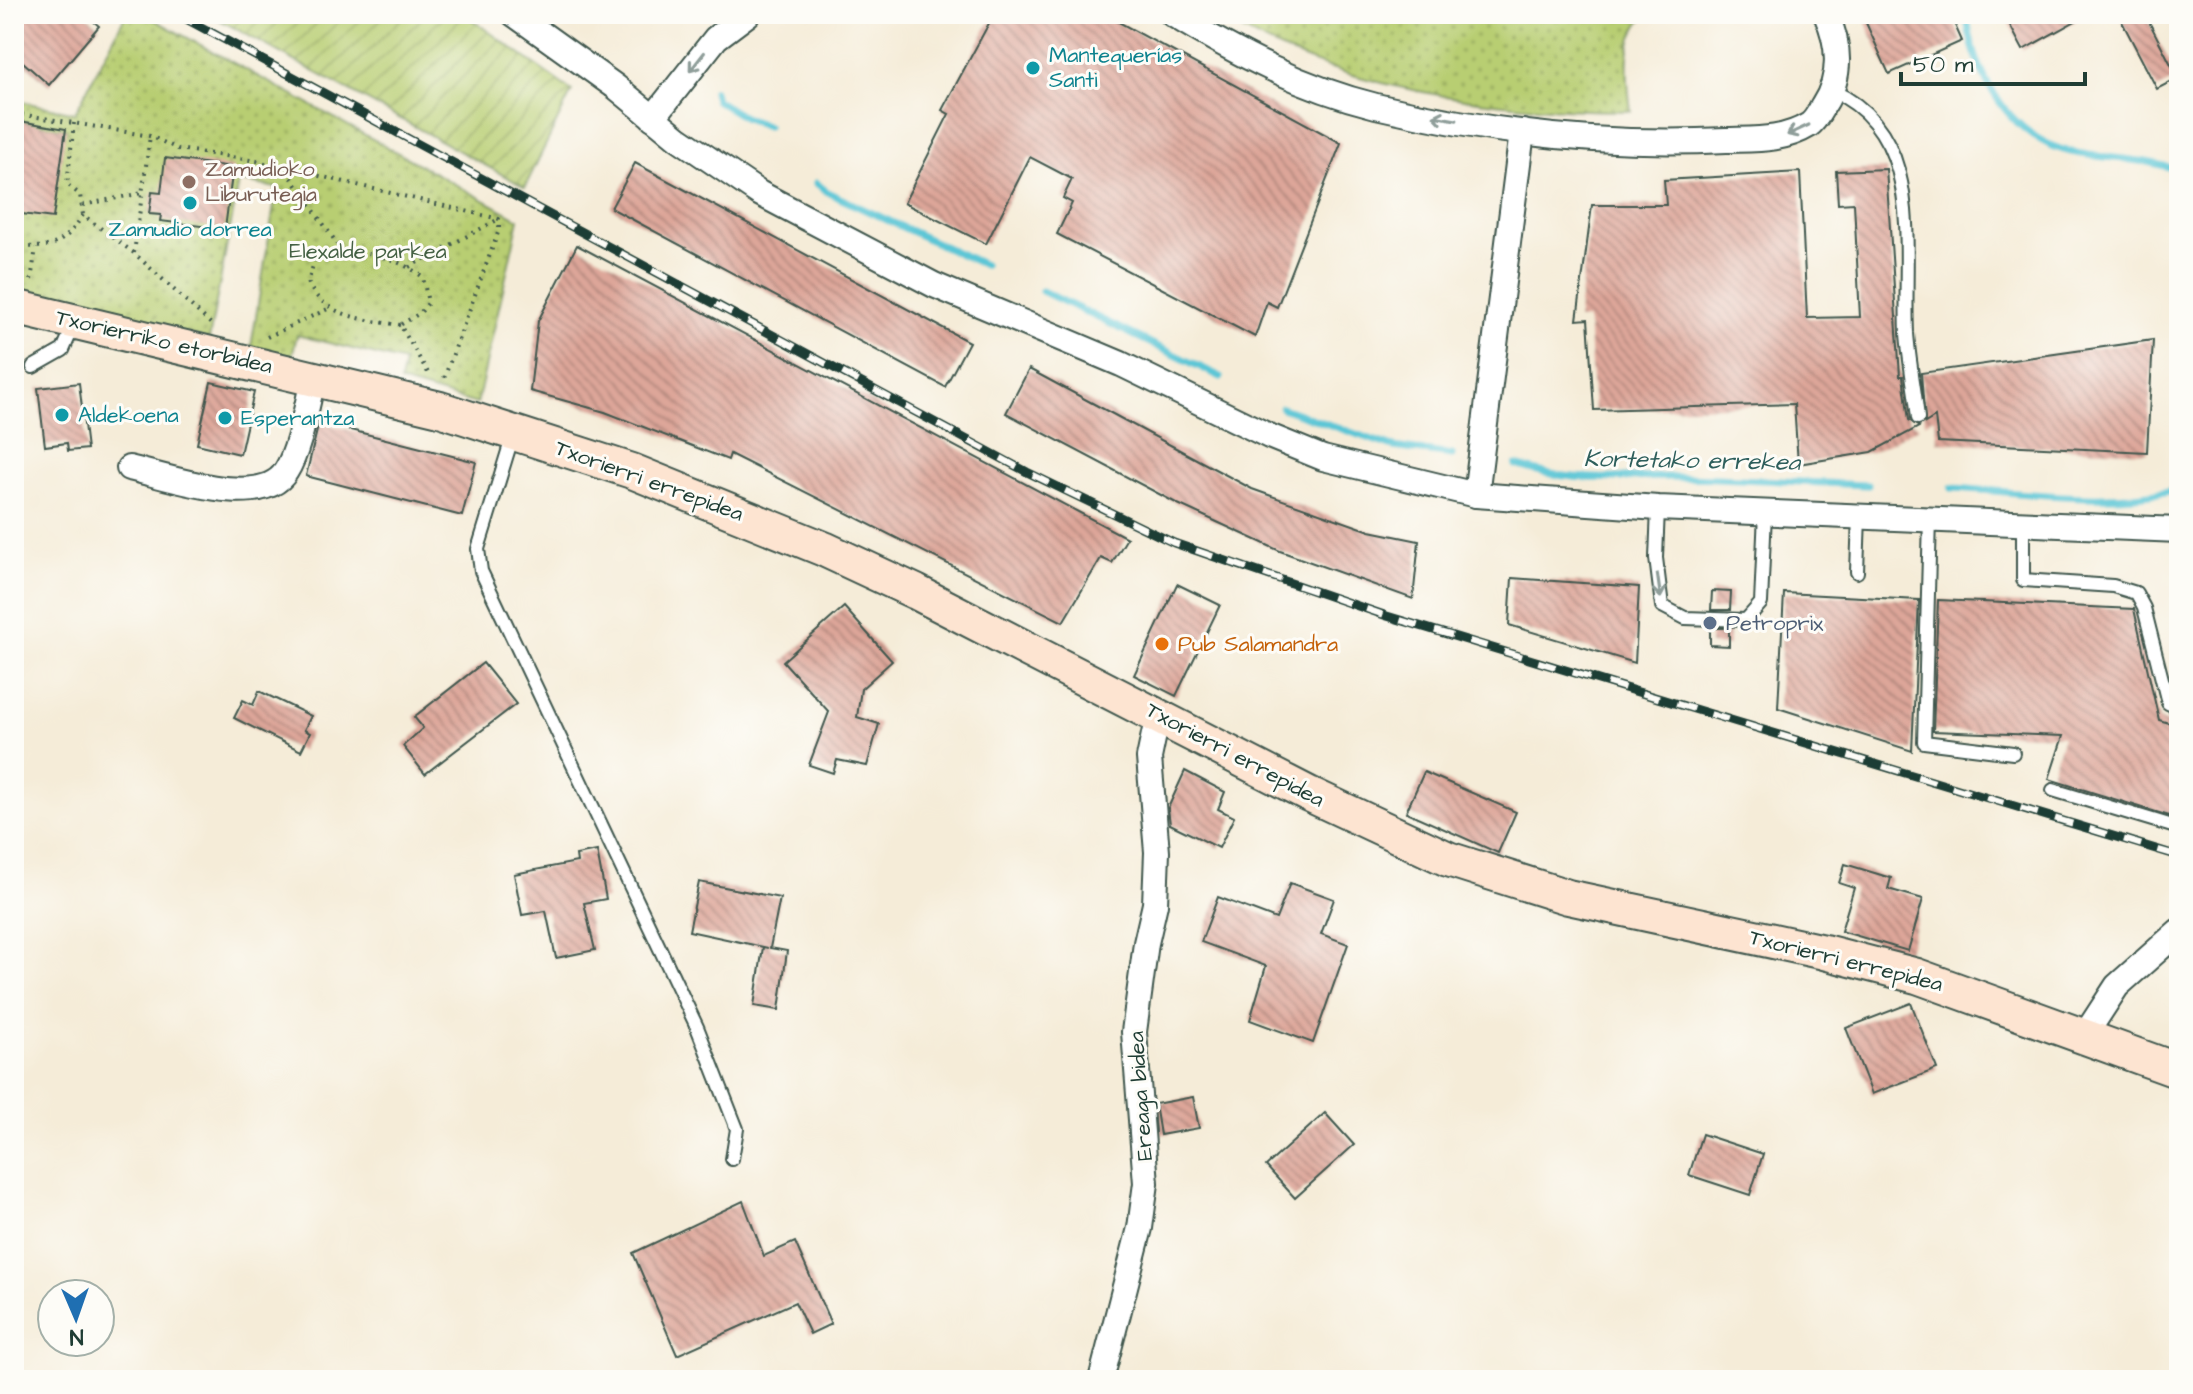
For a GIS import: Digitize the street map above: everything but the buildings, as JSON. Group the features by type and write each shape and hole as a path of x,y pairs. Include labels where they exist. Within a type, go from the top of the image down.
{"street":[{"path":"514,14 759,193 934,285 1121,364 1269,436 1323,458 1476,495 1658,508 2179,530"},
{"path":"653,118 716,38 748,14"},
{"path":"1172,14 1259,65 1375,106 1522,132 1622,143 1713,130 1783,137 1812,124 1833,91 1838,63 1835,34 1826,14"},
{"path":"1476,495 1522,132"},
{"name":"Txorierriko etorbidea","path":"22,295 75,322 314,376"},
{"path":"129,468 243,492 264,490 286,473 314,376"},
{"name":"Txorierri errepidea","path":"314,376 440,409 632,471 824,549 1387,833 1488,873 1568,897 1917,976 2175,1068"},
{"name":"Ereaga bidea","path":"1101,1380 1145,1195 1147,1162 1134,1032 1146,943 1155,904 1157,852 1149,758 1158,715"},
{"path":"2085,1035 2117,986 2179,931"}],"lane":[{"path":"1833,91 1855,101 1879,127 1900,168 1905,221 1908,335 1918,418"},
{"path":"33,367 63,350 75,322"},
{"path":"513,432 478,549 481,571 697,1027 737,1129 732,1159"},
{"path":"1658,508 1656,558 1662,606 1685,618 1746,620 1761,603 1765,513"},
{"path":"1857,572 1859,516"},
{"path":"1930,518 1924,742 2013,753"},
{"path":"2023,524 2023,580 2113,586 2136,593 2144,608 2168,703 2179,708"},
{"path":"2053,790 2179,828"}],"path":[{"path":"14,113 150,136 178,149 286,168 499,219"},
{"path":"14,245 36,248 69,236 83,215 80,195 67,184 74,123"},
{"path":"134,253 150,136"},
{"path":"286,168 342,251"},
{"path":"83,205 142,193"},
{"path":"83,215 134,253 216,330"},
{"path":"409,267 499,219"},
{"path":"400,325 433,381 443,381 499,230 499,219"},
{"path":"22,295 36,248"},
{"path":"342,251 387,258 409,267 423,277 428,303 420,313 400,325 360,319 330,308 312,291 309,272 315,259 342,251"},
{"path":"261,339 330,308"}],"green space":[{"name":"Elexalde parkea","path":"126,14 144,14 519,219 477,404 400,382 404,362 297,335 292,356 251,347 277,188 239,181 209,339 14,293 14,213 66,129 14,120 14,100 75,113"},
{"path":"209,14 464,14 572,91 525,187"},
{"path":"1240,14 1648,14 1639,23 1630,46 1631,111 1477,101 1374,81 1277,47 1232,24"}],"waterway":[{"path":"1967,14 1976,58 1986,79 2012,117 2030,133 2071,152 2153,163 2179,171"},
{"name":"Kortetako errekea","path":"714,91 716,100 745,118 767,126"},
{"name":"Kortetako errekea","path":"816,183 829,193 984,265"},
{"name":"Kortetako errekea","path":"1042,291 1221,377"},
{"name":"Kortetako errekea","path":"1282,408 1393,447 1452,455"},
{"name":"Kortetako errekea","path":"1516,465 1574,477 1692,477 1868,485"},
{"name":"Kortetako errekea","path":"1952,488 2095,497 2124,497 2179,489"}],"railway":[{"path":"177,14 1027,472 1174,543 1387,616 2179,856"}],"place":[{"name":"Mantequerías Santi","path":"1033,68"},
{"name":"Zamudioko Liburutegia","path":"189,182"},
{"name":"Zamudio dorrea","path":"190,203"},
{"name":"Aldekoena","path":"62,415"},
{"name":"Esperantza","path":"225,418"},
{"name":"Petroprix","path":"1710,623"},
{"name":"Pub Salamandra","path":"1162,644"}]}
